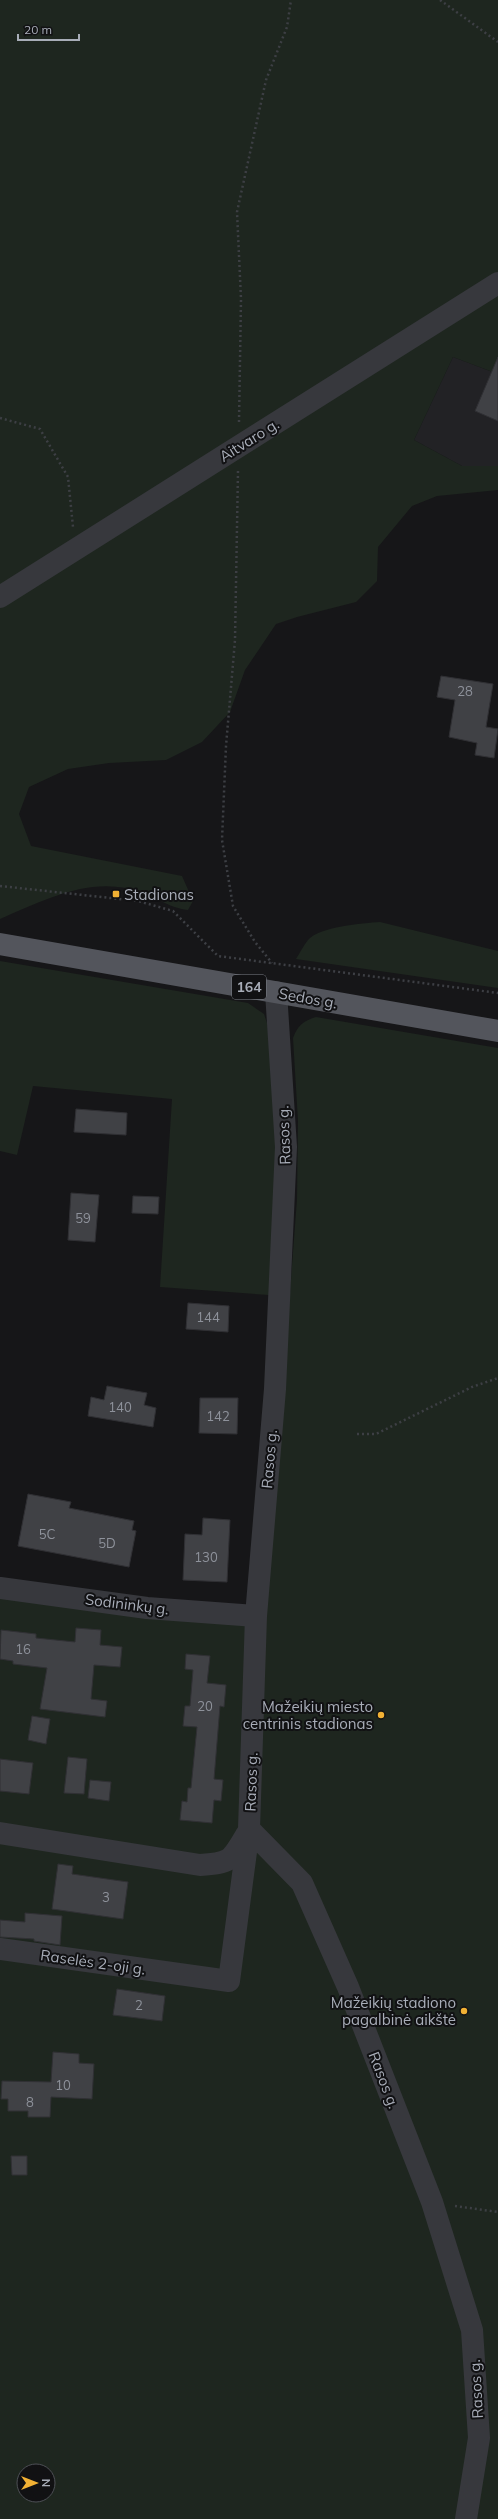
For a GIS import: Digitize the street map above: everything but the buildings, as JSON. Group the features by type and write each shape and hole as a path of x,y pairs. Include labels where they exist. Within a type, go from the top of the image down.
{"main road":[{"name":"Sedos g.","path":"0,944 498,1032"}],"street":[{"name":"Aitvaro g.","path":"0,597 498,283"},
{"name":"Rasos g.","path":"276,992 286,1147 275,1389 256,1616 249,1829 302,1883 348,1987 432,2202 472,2330 479,2438 466,2519"},
{"name":"Sodininkų g.","path":"0,1588 147,1608 256,1616"},
{"path":"0,1834 200,1865 220,1863 234,1857 249,1829"},
{"name":"Raselės 2-oji g.","path":"0,1950 229,1981 249,1829"}],"path":[{"path":"272,963 254,942 233,906 222,840 226,746 235,640 241,299 237,212 266,80 287,27 291,0"},
{"path":"440,0 498,42"},
{"path":"0,418 40,429 68,477 75,550"},
{"path":"0,886 138,901 173,911 218,956 498,993"},
{"path":"358,1434 376,1434 472,1387 498,1378"},
{"path":"432,2202 498,2212"}],"shaded area":[{"path":"0,0 498,0 498,374 453,357 414,440 462,466 498,466 498,490 437,496 412,506 378,547 377,581 356,602 276,624 245,670 230,712 202,742 166,760 109,763 68,769 29,787 19,814 31,846 182,876 193,901 188,910 169,905 143,893 124,888 106,886 88,888 52,897 0,919"},
{"path":"453,357 498,374 498,466 462,466 414,440"},
{"path":"380,922 498,951 498,988 296,959 308,940 322,932 342,926"},
{"path":"0,961 248,1003 264,1014 270,1032 278,1138 269,1295 160,1287 172,1099 33,1086 17,1155 0,1151"},
{"path":"316,1017 498,1048 498,2519 0,2519 0,1578 266,1614 297,1199 298,1121 293,1038 299,1027 304,1022"}],"place":[{"name":"Stadionas","path":"116,894"},
{"name":"Mažeikių miesto centrinis stadionas","path":"381,1715"},
{"name":"Mažeikių stadiono pagalbinė aikštė","path":"464,2011"}]}
